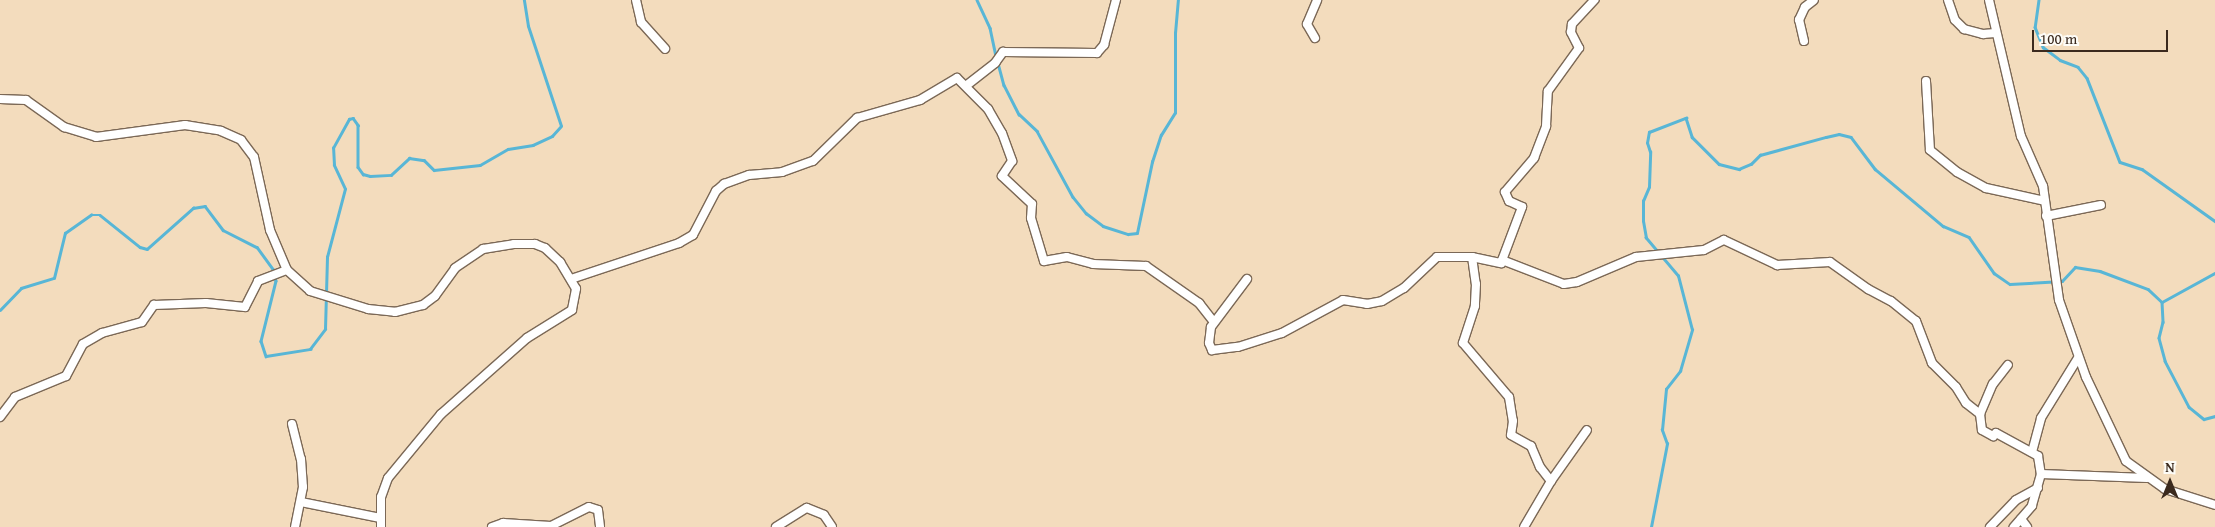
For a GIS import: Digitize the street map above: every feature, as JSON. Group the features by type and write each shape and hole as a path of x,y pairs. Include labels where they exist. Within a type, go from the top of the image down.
{"street":[{"path":"636,0 641,22 665,49"},
{"path":"967,86 995,63 1003,52 1097,53 1104,44 1116,0"},
{"path":"1315,38 1307,24 1317,0"},
{"path":"1247,279 1214,322 1208,336 1212,350 1248,344 1296,326 1334,303 1343,300 1367,304 1382,301 1404,288 1437,257 1472,257 1497,263 1502,260 1522,208 1509,201 1505,192 1534,158 1546,126 1548,91 1578,50 1578,41 1571,32 1572,24 1594,0"},
{"path":"1804,41 1799,20 1805,8 1814,0"},
{"path":"1948,0 1955,20 1964,29 1983,34 1995,33"},
{"path":"1989,0 1995,33 2021,136 2041,179 2056,282 2078,358 2120,453 2147,478 2183,496 2215,505"},
{"path":"571,279 679,243 693,235 716,191 724,184 749,175 782,172 813,162 857,118 920,100 937,93 955,78 967,86 988,108 1002,133 1012,161 1002,175 1032,204 1031,218 1044,261 1067,257 1093,264 1146,266 1199,303 1214,322"},
{"path":"1926,81 1930,150 1957,172 1986,188 2044,201"},
{"path":"0,100 26,100 64,127 96,137 185,124 220,131 241,140 254,157 270,230 287,270 300,285 327,297 384,312 423,305 435,296 455,268 469,256 483,249 514,244 545,248 560,262 571,279 576,296 570,312 527,338 441,414 388,478 381,497 381,527"},
{"path":"2046,216 2101,205"},
{"path":"1502,260 1564,284 1577,282 1628,259 1654,254 1704,250 1724,240 1777,265 1830,262 1868,289 1891,301 1916,321 1932,363 1956,388 1966,403 1980,414"},
{"path":"1472,257 1476,284 1475,306 1463,343 1509,397 1513,421 1511,435 1531,446 1540,467 1551,481"},
{"path":"0,417 12,399 31,388 56,382 66,376 83,344 102,333 142,322 154,305 206,303 245,307 250,304 254,285 272,273 287,270"},
{"path":"2032,452 2038,424 2078,358"},
{"path":"2008,365 1992,384 1980,414 1982,430 1993,436 1996,433 2038,456 2041,474 2032,506 2014,527"},
{"path":"292,424 301,459 301,502 295,527"},
{"path":"1524,527 1551,481 1587,430"},
{"path":"2041,474 2147,478"},
{"path":"1990,527 2016,500 2038,488"},
{"path":"301,502 380,518"},
{"path":"492,527 503,523 551,526 589,507 598,510 600,527"},
{"path":"776,527 808,508 824,515 832,527"},
{"path":"2020,519 2027,527"}],"waterway":[{"path":"0,310 21,288 54,278 65,233 91,215 100,215 140,247 147,249 193,208 205,206 223,230 257,247 273,269 276,281 261,341 266,356 310,349 325,329 327,257 345,189 334,165 333,148 349,119 353,118 358,125 358,167 363,174 370,176 391,175 409,158 424,160 434,170 480,165 508,149 533,145 552,136 561,126 528,26 524,0"},
{"path":"977,0 990,28 996,57"},
{"path":"998,63 1004,85 1019,114 1037,131 1073,197 1086,213 1103,226 1128,234 1137,233 1152,162 1161,135 1175,113 1175,33 1178,0"},
{"path":"2039,0 2035,27 2043,47 2060,60 2078,67 2087,78 2120,162 2142,169 2215,221"},
{"path":"1651,527 1667,444 1662,430 1666,389 1680,371 1692,330 1678,276 1646,238 1643,221 1643,201 1649,187 1650,152 1647,143 1649,132 1686,118 1692,137 1719,164 1739,169 1751,164 1760,155 1839,134 1851,137 1875,169 1943,226 1969,237 1994,273 2010,284 2062,281 2075,267 2100,271 2148,289 2162,302 2163,322 2159,338 2165,361 2189,407 2204,419 2215,416"},
{"path":"2162,302 2215,273"}]}
